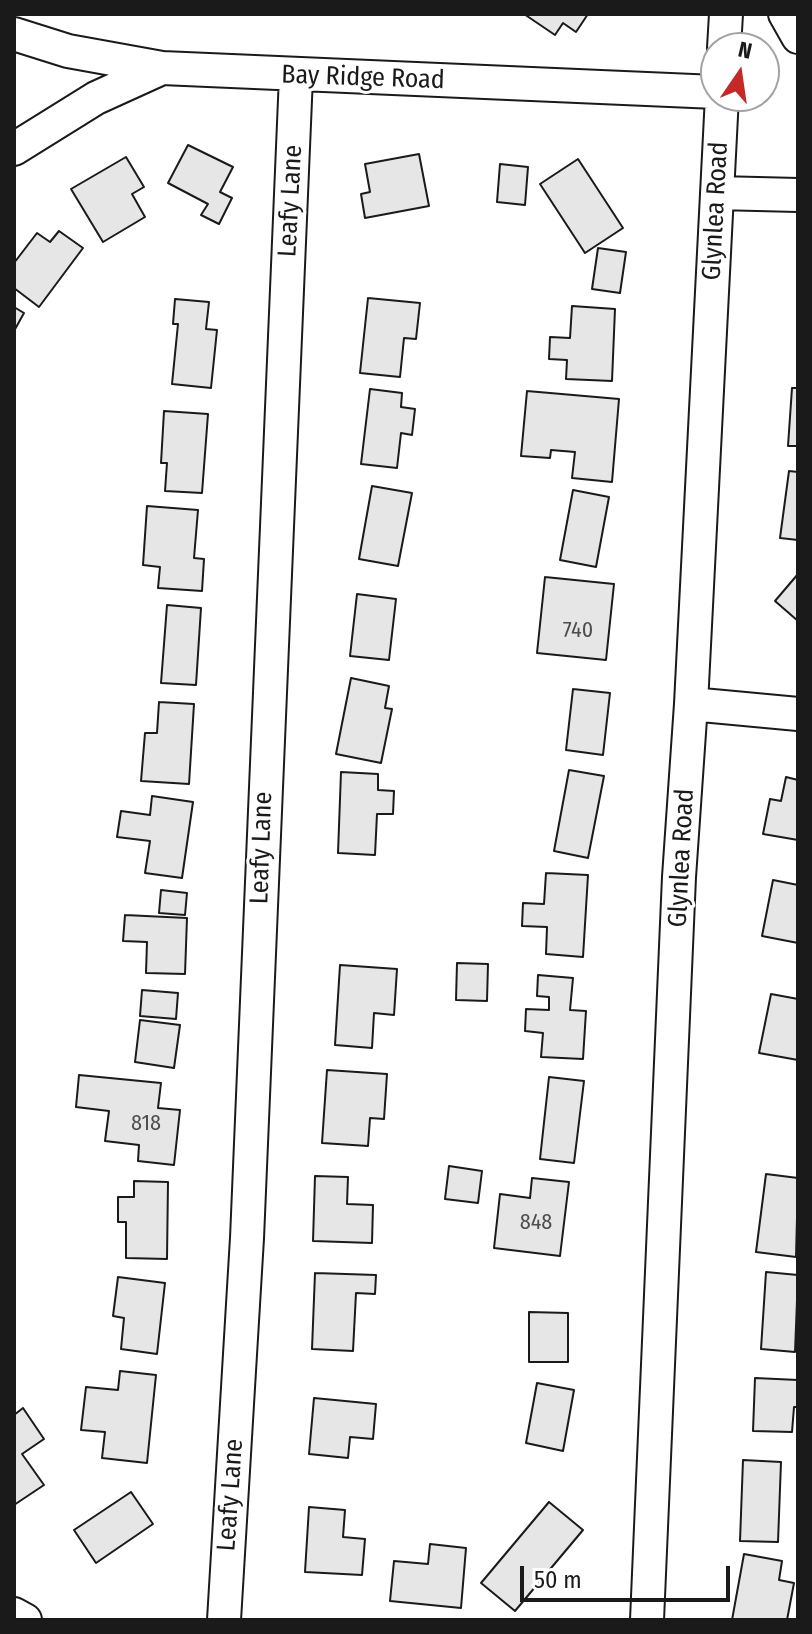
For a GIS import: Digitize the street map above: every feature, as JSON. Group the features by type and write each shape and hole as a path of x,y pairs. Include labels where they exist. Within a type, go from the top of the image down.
{"street":[{"path":"14,32 18,14"},
{"path":"785,14 798,37"},
{"name":"Bay Ridge Road","path":"14,32 68,51 162,68 700,91"},
{"path":"14,149 96,98 162,68"},
{"name":"Leafy Lane","path":"224,1620 247,1238 296,76"},
{"name":"Glynlea Road","path":"647,1620 679,877 691,704 721,112"},
{"path":"717,193 798,195"},
{"path":"691,704 798,714"},
{"path":"14,1614 25,1620"}],"building":[{"path":"524,14 588,14 576,32 563,23 555,35"},
{"path":"188,145 233,167 220,192 232,198 219,224 201,215 208,204 168,183"},
{"path":"419,154 429,206 365,218 361,194 370,192 365,164"},
{"path":"126,157 144,187 132,194 145,217 103,242 71,189"},
{"path":"578,159 623,228 585,253 540,184"},
{"path":"500,164 528,167 525,205 497,202"},
{"path":"59,231 83,248 39,307 14,288 14,263 37,233 50,242"},
{"path":"598,248 626,252 620,293 592,289"},
{"path":"368,298 420,303 416,339 404,338 400,377 360,373"},
{"path":"175,299 209,302 206,329 217,330 211,388 172,384 178,324 173,324"},
{"path":"572,306 615,309 612,381 566,379 567,360 549,359 550,337 570,338"},
{"path":"14,307 24,313 14,331"},
{"path":"792,388 798,388 798,446 788,446"},
{"path":"370,389 402,393 401,407 415,409 412,435 401,433 397,468 361,464"},
{"path":"527,391 619,399 612,482 572,478 575,452 551,450 550,458 521,456"},
{"path":"164,411 208,414 202,493 165,491 167,463 161,463"},
{"path":"789,471 798,472 798,540 780,538"},
{"path":"372,486 412,493 398,566 359,559"},
{"path":"573,490 609,497 596,567 560,560"},
{"path":"147,506 198,510 194,558 204,559 202,591 158,588 160,567 143,565"},
{"path":"798,574 798,621 775,601"},
{"path":"545,577 614,584 606,660 537,653"},
{"path":"357,594 396,599 389,660 350,656"},
{"path":"167,605 201,608 196,685 161,683"},
{"path":"351,678 389,686 385,708 392,709 381,763 336,754"},
{"path":"573,689 610,693 603,755 566,750"},
{"path":"159,702 194,704 189,784 141,781 145,733 157,733"},
{"path":"569,770 604,776 588,858 554,851"},
{"path":"341,772 378,774 378,790 394,791 393,814 377,814 375,855 338,853"},
{"path":"786,777 798,780 798,840 763,834 770,799 781,801"},
{"path":"152,796 193,802 182,878 145,873 150,841 117,837 121,811 150,815"},
{"path":"546,873 588,875 583,957 546,954 547,927 522,926 523,903 544,904"},
{"path":"773,880 798,885 798,943 762,936"},
{"path":"161,890 187,893 185,915 159,913"},
{"path":"125,915 187,918 185,974 146,973 147,942 123,941"},
{"path":"457,963 488,964 487,1001 456,1000"},
{"path":"340,965 397,969 394,1015 374,1013 372,1048 335,1045"},
{"path":"538,975 573,978 570,1010 586,1011 583,1059 541,1057 543,1033 525,1031 526,1009 549,1010 549,997 537,996"},
{"path":"142,990 178,993 176,1019 140,1016"},
{"path":"771,994 798,999 798,1060 759,1053"},
{"path":"140,1020 180,1025 174,1068 135,1062"},
{"path":"327,1070 387,1074 384,1119 370,1118 368,1146 322,1143"},
{"path":"79,1075 161,1083 158,1108 180,1110 174,1165 138,1161 139,1145 105,1141 109,1111 76,1107"},
{"path":"549,1077 584,1081 574,1163 540,1159"},
{"path":"449,1166 482,1171 478,1203 445,1199"},
{"path":"766,1174 798,1178 796,1257 756,1252"},
{"path":"315,1176 348,1177 347,1204 373,1205 372,1243 313,1241"},
{"path":"532,1178 569,1182 560,1256 494,1248 500,1194 530,1198"},
{"path":"134,1181 168,1182 167,1259 126,1258 126,1222 118,1222 118,1197 134,1197"},
{"path":"766,1272 798,1275 795,1352 761,1349"},
{"path":"315,1273 376,1275 375,1294 356,1293 353,1351 312,1349"},
{"path":"118,1277 165,1283 157,1354 121,1349 124,1318 113,1316"},
{"path":"529,1312 568,1313 568,1362 529,1362"},
{"path":"120,1371 156,1375 147,1463 102,1458 105,1432 81,1430 86,1387 118,1390"},
{"path":"755,1378 798,1380 798,1407 794,1407 792,1432 753,1431"},
{"path":"537,1383 574,1390 563,1451 526,1443"},
{"path":"314,1398 376,1404 373,1439 350,1437 348,1458 309,1454"},
{"path":"23,1408 44,1439 22,1454 44,1485 14,1505 14,1415"},
{"path":"743,1460 781,1462 778,1542 740,1541"},
{"path":"131,1492 153,1524 96,1563 74,1530"},
{"path":"549,1502 583,1530 515,1611 481,1583"},
{"path":"309,1507 345,1510 343,1537 365,1539 362,1575 305,1572"},
{"path":"430,1544 466,1548 461,1608 390,1601 394,1561 428,1564"},
{"path":"744,1554 782,1561 779,1580 794,1583 787,1620 732,1620"}]}
